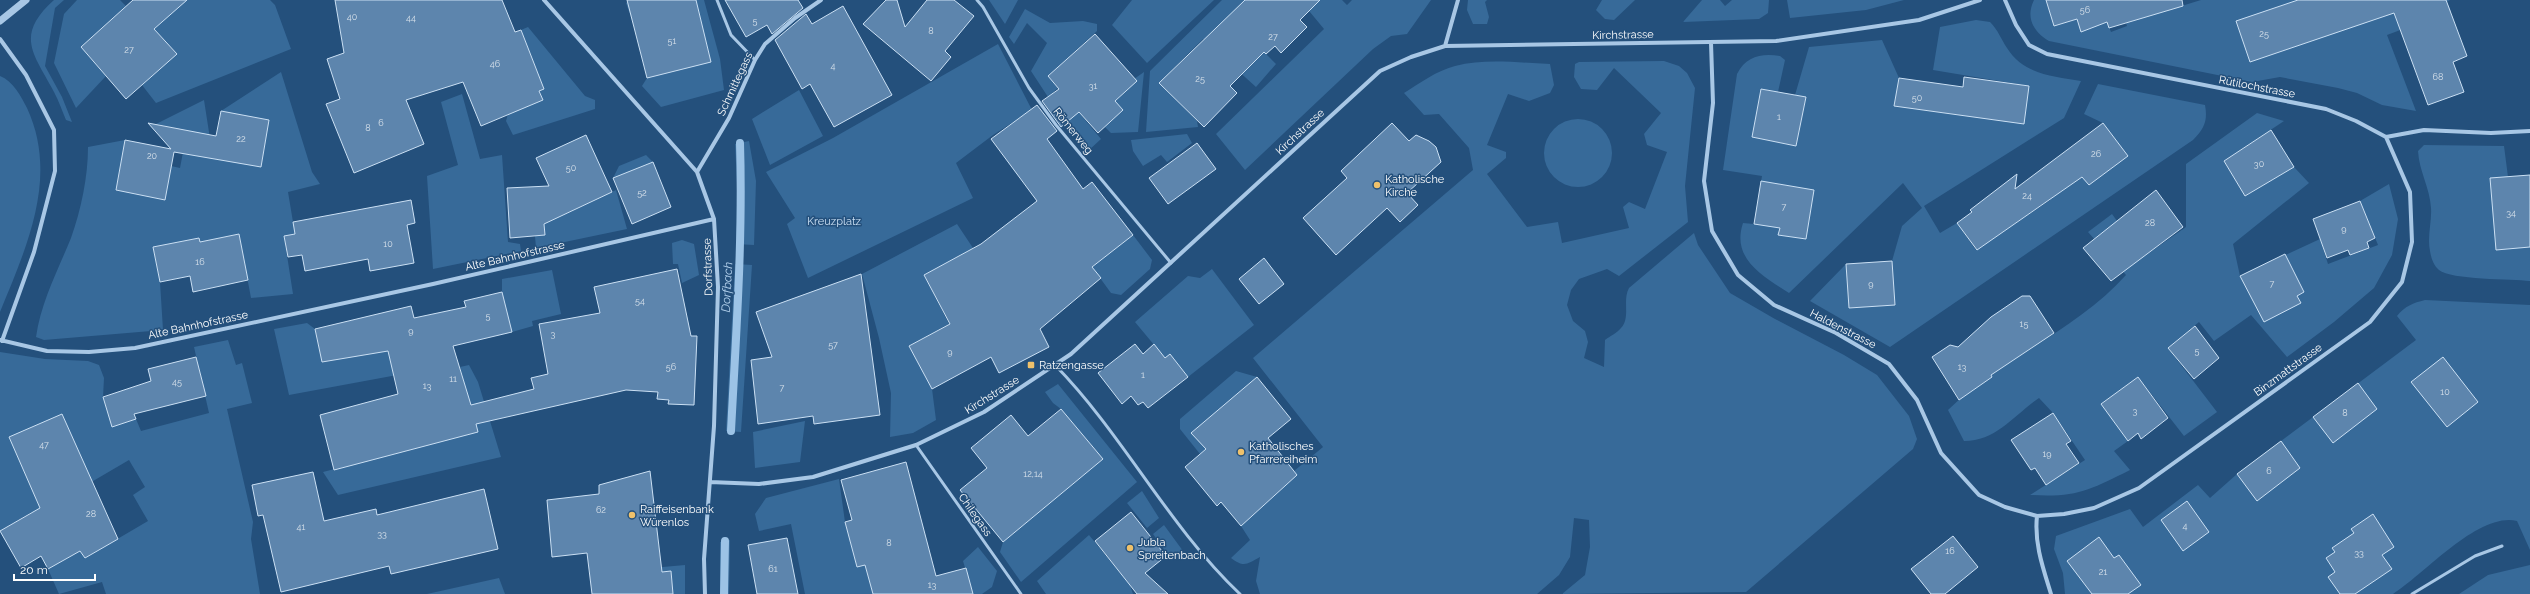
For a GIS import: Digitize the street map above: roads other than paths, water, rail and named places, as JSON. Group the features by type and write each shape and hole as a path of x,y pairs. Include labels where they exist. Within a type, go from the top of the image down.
{"street":[{"path":"0,21 26,0"},
{"name":"Dorfstrasse","path":"544,0 698,172 714,220 718,287 710,482 704,559 705,594"},
{"name":"Schmittegass","path":"698,172 729,118 755,60 777,31 821,0"},
{"path":"1445,46 1458,0"},
{"name":"Kirchstrasse","path":"710,482 759,484 813,477 916,445 984,412 1056,366 1171,263 1380,71 1411,56 1445,46 1776,40 1841,33 1919,20 1980,0"},
{"name":"Rütilochstrasse","path":"2005,0 2016,25 2029,45 2047,54 2326,109 2356,121 2386,137"},
{"name":"Alte Bahnhofstrasse","path":"0,39 26,75 54,130 55,171 34,252 1,340 47,351 89,352 135,348 441,282 714,220"},
{"name":"Haldenstrasse","path":"1711,42 1713,103 1704,181 1712,231 1738,275 1774,306 1836,333 1888,364 1917,400 1941,453 1979,495 2004,507 2037,516"},
{"path":"2386,137 2424,130 2491,133 2530,131"},
{"name":"Binzmattstrasse","path":"2037,516 2064,514 2094,508 2139,488 2370,322 2402,282 2412,242 2410,192 2386,137"},
{"path":"2037,516 2035,532 2039,555 2051,594"}],"lane":[{"path":"717,0 731,35 755,60"},
{"name":"Römerweg","path":"977,0 983,7 1029,88 1056,125 1171,263"},
{"path":"1056,366 1131,457 1201,553 1240,594"},
{"name":"Chilegass","path":"916,445 1021,594"},
{"path":"2412,594 2475,556 2502,546"}],"waterway":[{"name":"Dorfbach","path":"731,431 740,251 740,143"},
{"name":"Dorfbach","path":"724,594 725,541"}],"place":[{"name":"Katholische Kirche","path":"1377,185"},
{"name":"Ratzengasse","path":"1031,365"},
{"name":"Katholisches Pfarrereiheim","path":"1241,452"},
{"name":"Raiffeisenbank Würenlos","path":"632,515"},
{"name":"Jubla Spreitenbach","path":"1130,548"}],"park label":[{"name":"Kreuzplatz","path":"834,221"}]}
